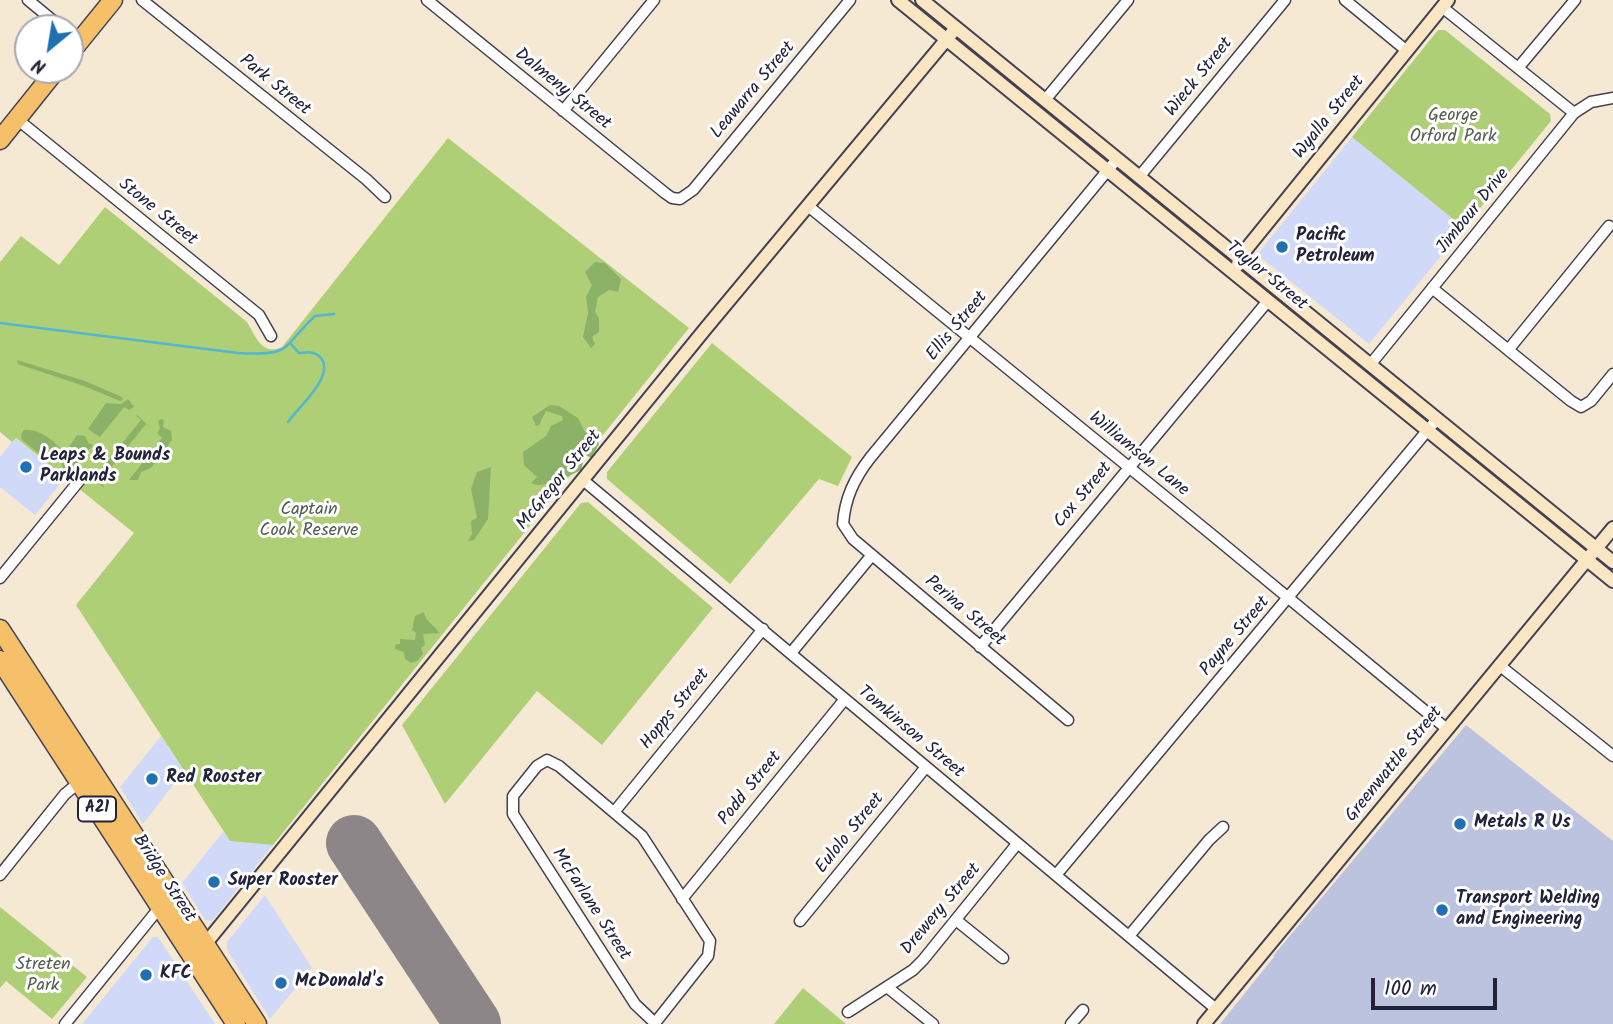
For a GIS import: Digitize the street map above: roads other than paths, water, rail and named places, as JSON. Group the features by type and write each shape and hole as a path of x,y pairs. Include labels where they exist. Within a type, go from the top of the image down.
{"highway":[{"path":"84,31 113,0"},
{"path":"0,140 46,84"},
{"name":"Bridge Street","path":"0,629 160,907 257,1024"},
{"name":"Bridge Street","path":"0,660 87,778 199,951 236,1024"}],"street":[{"path":"28,0 45,14"},
{"name":"Park Street","path":"142,0 385,197"},
{"name":"Dalmeny Street","path":"427,0 665,193 680,199"},
{"path":"563,111 654,0"},
{"name":"Leawarra Street","path":"680,199 693,190 850,0"},
{"name":"Taylor Street","path":"898,0 1613,581"},
{"name":"Taylor Street","path":"922,0 1613,562"},
{"path":"1045,100 1128,0"},
{"name":"Wieck Street","path":"1139,177 1285,0"},
{"path":"1345,0 1407,51"},
{"path":"1518,68 1575,0"},
{"path":"1445,4 1574,113"},
{"name":"Wyalla Street","path":"1238,258 1445,4"},
{"name":"McGregor Street","path":"199,951 706,328 956,28"},
{"name":"Jimbour Drive","path":"1370,365 1574,113 1591,102 1613,98"},
{"name":"Stone Street","path":"17,119 259,316 271,335"},
{"name":"Ellis Street","path":"843,524 844,506 859,472 1117,159"},
{"name":"Williamson Lane","path":"808,206 1447,729"},
{"path":"1509,349 1609,226"},
{"path":"1238,258 1238,269 1261,290 1267,302"},
{"path":"1432,288 1581,407 1591,401 1613,374"},
{"name":"Cox Street","path":"980,647 1267,302"},
{"name":"Payne Street","path":"1056,875 1437,419"},
{"path":"0,578 83,476"},
{"name":"Tomkinson Street","path":"583,480 1216,1009"},
{"name":"Perina Street","path":"843,524 853,539 1068,720"},
{"name":"Greenwattle Street","path":"1204,1024 1613,528"},
{"path":"791,653 872,555"},
{"name":"Hopps Street","path":"615,811 763,629"},
{"path":"1499,665 1613,756"},
{"name":"Podd Street","path":"682,898 845,699"},
{"name":"McFarlane Street","path":"615,811 559,766 547,760 537,766 513,796 513,814 635,1004 656,1024"},
{"name":"Eulolo Street","path":"800,921 926,767"},
{"path":"0,875 65,794 87,778"},
{"path":"615,811 642,836 710,941 708,956 656,1024"},
{"path":"1129,936 1209,840 1223,827"},
{"name":"Drewery Street","path":"848,1012 923,960 1017,844"},
{"path":"65,1024 160,907"},
{"path":"956,920 1003,958"},
{"path":"887,987 933,1024"},
{"path":"1071,1024 1083,1010"}],"waterway":[{"path":"0,323 256,354 284,348 315,316 334,314"},
{"path":"288,422 314,391 324,373 324,364 318,355 310,352 299,353 291,344"}],"place":[{"name":"Pacific Petroleum","path":"1282,247"},
{"name":"Leaps & Bounds Parklands","path":"26,467"},
{"name":"Red Rooster","path":"152,779"},
{"name":"Metals R Us","path":"1460,824"},
{"name":"Super Rooster","path":"214,882"},
{"name":"Transport Welding and Engineering","path":"1442,910"},
{"name":"KFC","path":"146,975"},
{"name":"McDonald's","path":"281,983"}],"park label":[{"name":"George Orford Park","path":"1453,127"},
{"name":"Captain Cook Reserve","path":"309,521"},
{"name":"Streten Park","path":"43,976"}]}
